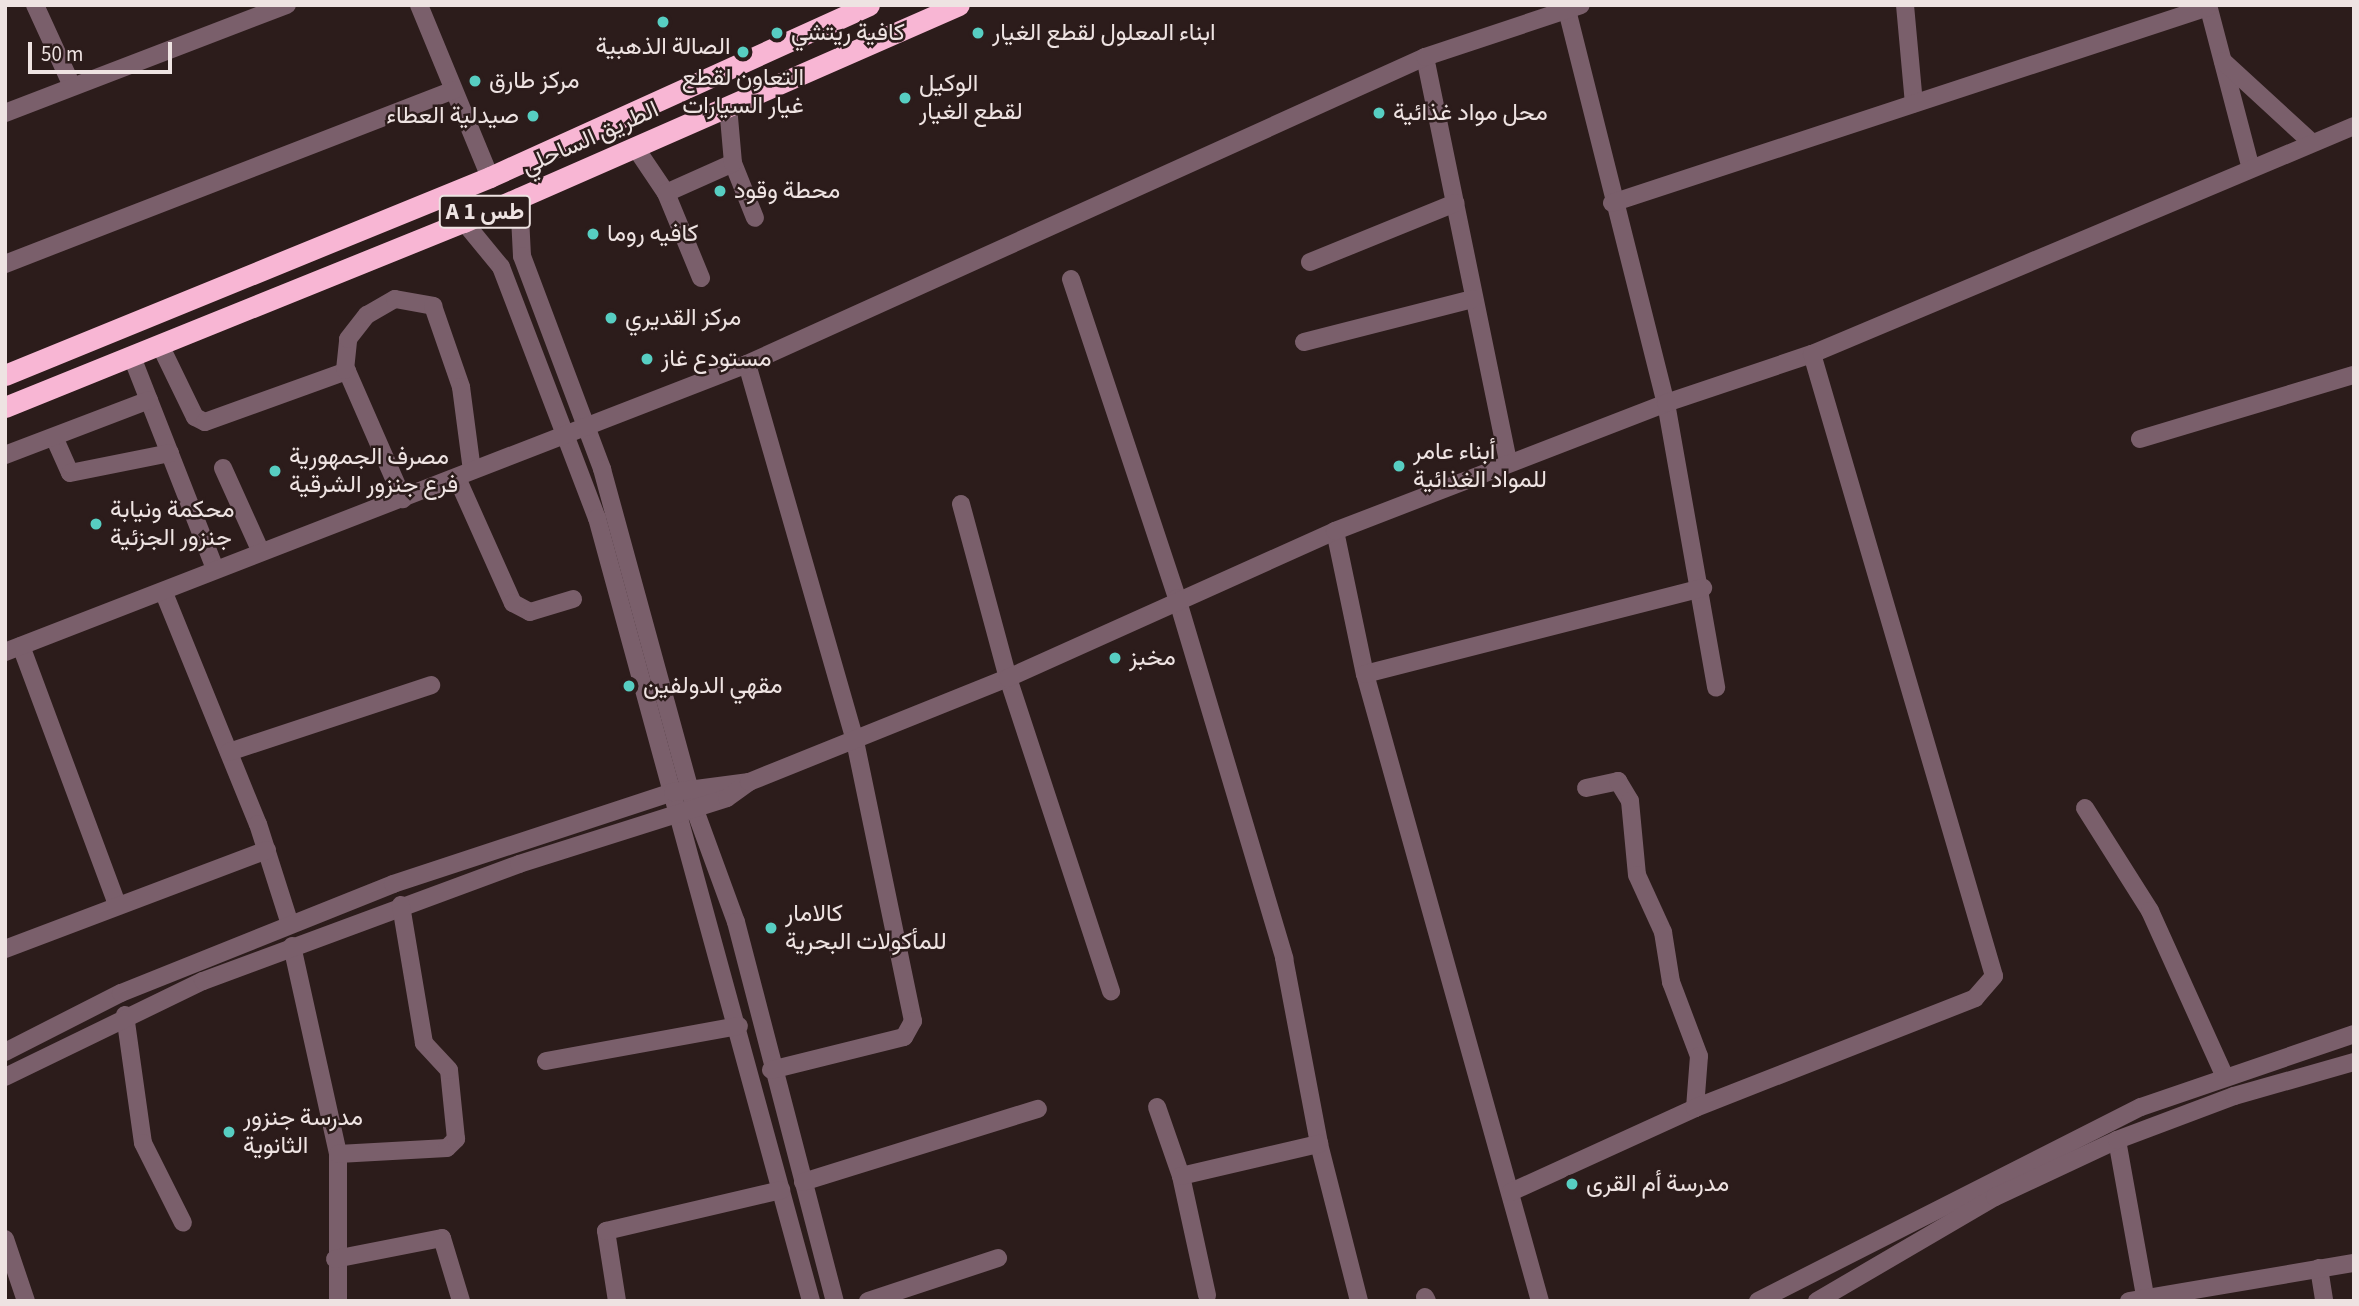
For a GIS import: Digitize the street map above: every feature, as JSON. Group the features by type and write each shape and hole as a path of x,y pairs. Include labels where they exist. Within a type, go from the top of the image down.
{"highway":[{"name":"الطريق الساحلي","path":"5,375 490,177 869,5"},
{"name":"الطريق الساحلي","path":"5,407 464,222 959,5"}],"street":[{"path":"35,5 72,86"},
{"path":"5,113 287,5"},
{"path":"419,5 490,177"},
{"path":"1905,5 1914,104"},
{"path":"1612,203 2208,6 2250,165"},
{"path":"117,904 13,649 164,593 215,569 403,499 587,424 747,364 1425,57 1574,8 1612,203 1666,403 1703,588 1717,688"},
{"path":"1425,57 1508,463"},
{"path":"2223,61 2311,142"},
{"path":"5,264 453,90"},
{"path":"728,106 733,163 755,218"},
{"path":"5,1077 125,1016 292,946 401,905 688,814 749,782 1008,678 1177,598 1335,531 1666,403 1812,354 2250,165 2354,126"},
{"path":"635,147 666,193 701,278"},
{"path":"666,193 733,163"},
{"path":"519,197 522,256 587,424 682,790 780,1190 811,1301"},
{"path":"1310,262 1455,203"},
{"path":"464,222 501,267 567,434 597,518 682,790"},
{"path":"501,267 522,256"},
{"path":"1070,279 1177,598 1284,958 1319,1144 1359,1301"},
{"path":"403,499 345,370 348,339 367,315 395,299 433,306 461,387 464,474 513,603 530,612 573,599"},
{"path":"1304,342 1473,299"},
{"path":"160,345 195,417 205,422 345,370"},
{"path":"1511,1192 1695,1108 1975,998 1994,976 1812,354"},
{"path":"132,357 215,569"},
{"path":"747,364 855,741 913,1021 904,1037 771,1070"},
{"path":"2140,439 2354,375"},
{"path":"5,456 149,400"},
{"path":"54,437 70,473 170,453"},
{"path":"223,468 261,552"},
{"path":"961,504 1008,678 1111,992"},
{"path":"1335,531 1364,674 1540,1301"},
{"path":"1364,674 1703,588"},
{"path":"164,593 267,850 289,922"},
{"path":"229,752 431,685"},
{"path":"1586,788 1618,781 1630,801 1637,875 1663,932 1671,982 1699,1056 1695,1108"},
{"path":"5,1052 121,993 289,922 682,790 749,782"},
{"path":"2085,808 2150,911 2224,1075"},
{"path":"688,814 736,922 771,1070 835,1301"},
{"path":"5,949 117,904 267,850"},
{"path":"338,1154 447,1148 456,1139 449,1070 424,1043 401,905"},
{"path":"292,946 338,1154 334,1259 338,1301"},
{"path":"125,1016 143,1143 183,1223"},
{"path":"546,1061 739,1026"},
{"path":"1758,1301 2036,1157 2224,1075 2354,1034"},
{"path":"1817,1301 1995,1197 2117,1140 2234,1096 2354,1062"},
{"path":"1157,1107 1181,1176 1207,1295"},
{"path":"803,1182 1038,1109"},
{"path":"2117,1140 2140,1299 2354,1263"},
{"path":"1181,1176 1319,1144"},
{"path":"617,1301 606,1231 780,1190"},
{"path":"334,1259 442,1238 461,1301"},
{"path":"5,1239 24,1300"},
{"path":"868,1301 998,1258"},
{"path":"2319,1268 2324,1301"}],"place":[{"name":"الصالة الذهبية","path":"663,22"},
{"name":"كافية ريتشي","path":"777,33"},
{"name":"ابناء المعلول لقطع الغيار","path":"978,33"},
{"name":"التعاون لقطع غيار السيارات","path":"743,52"},
{"name":"مركز طارق","path":"475,81"},
{"name":"الوكيل لقطع الغيار","path":"905,98"},
{"name":"محل مواد غذائية","path":"1379,113"},
{"name":"صيدلية العطاء","path":"533,116"},
{"name":"محطة وقود","path":"720,191"},
{"name":"كافيه روما","path":"593,234"},
{"name":"مركز القديري","path":"611,318"},
{"name":"مستودع غاز","path":"647,359"},
{"name":"أبناء عامر للمواد الغذائية","path":"1399,466"},
{"name":"مصرف الجمهورية فرع جنزور الشرقية","path":"275,471"},
{"name":"محكمة ونيابة جنزور الجزئية","path":"96,524"},
{"name":"مخبز","path":"1115,658"},
{"name":"مقهي الدولفين","path":"629,686"},
{"name":"كالامار للمأكولات البحرية","path":"771,928"},
{"name":"مدرسة جنزور الثانوية","path":"229,1132"},
{"name":"مدرسة أم القرى","path":"1572,1184"}]}
